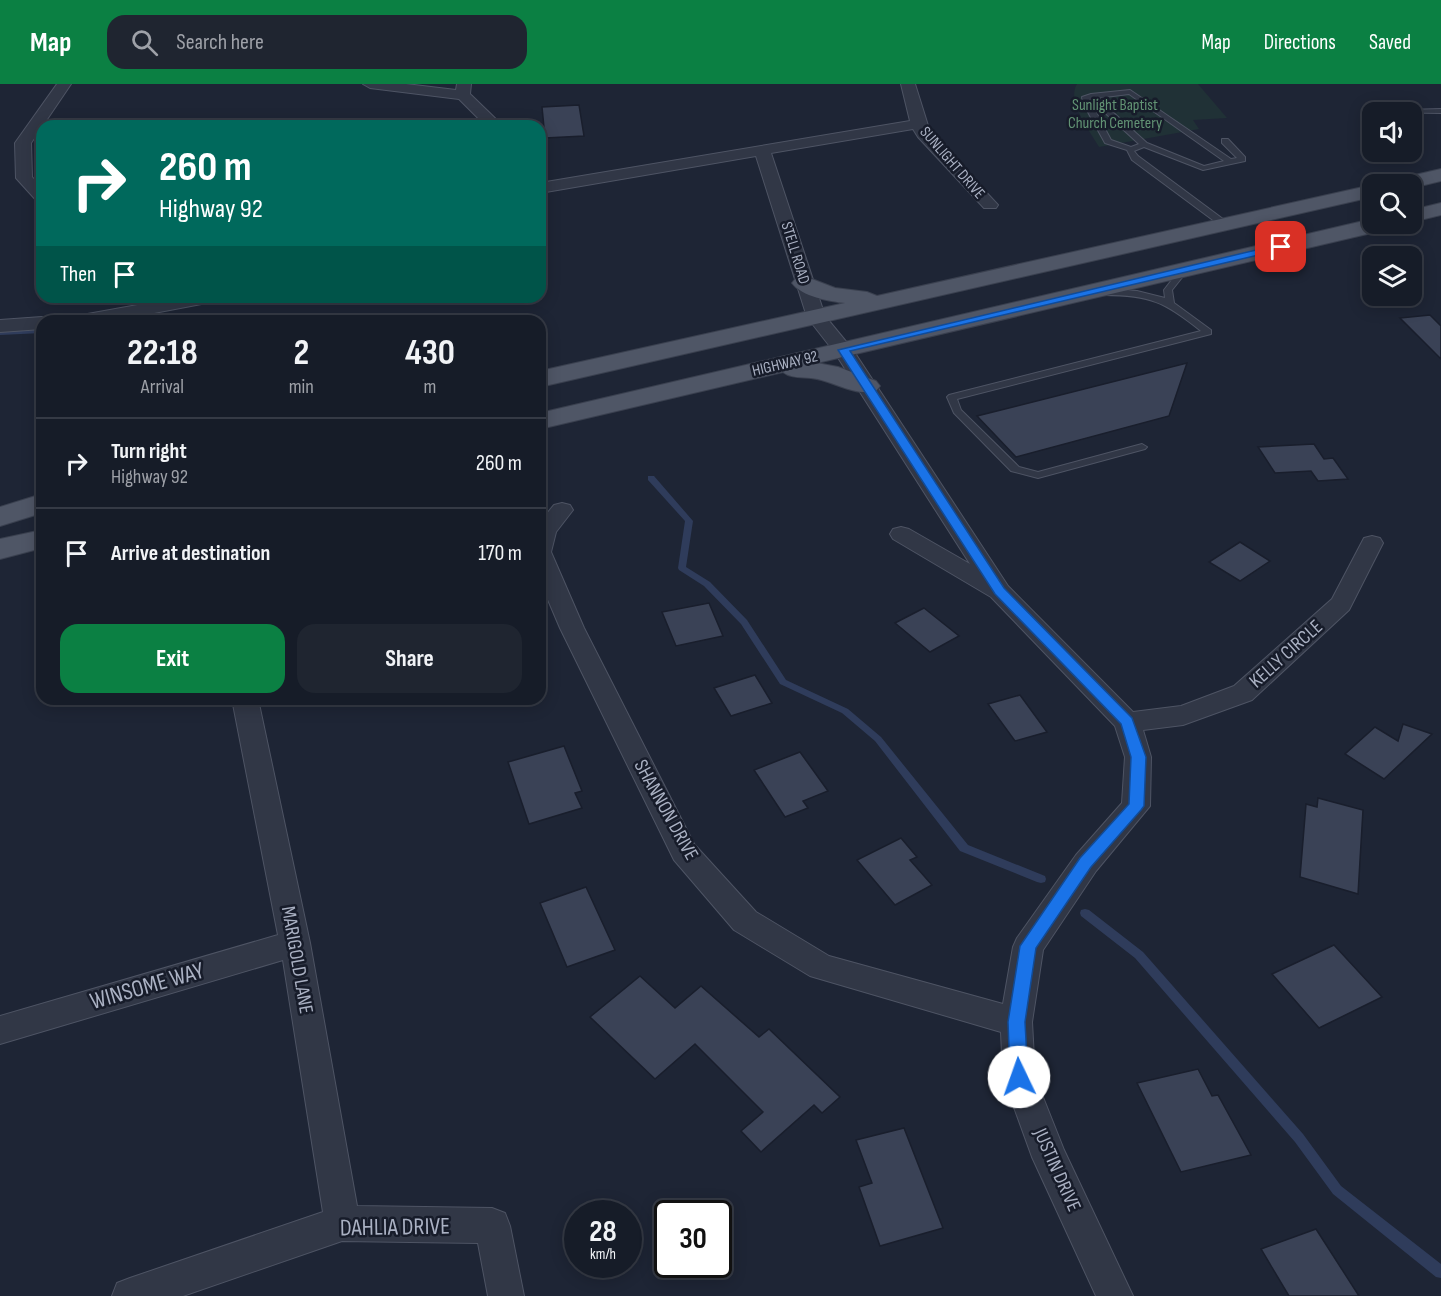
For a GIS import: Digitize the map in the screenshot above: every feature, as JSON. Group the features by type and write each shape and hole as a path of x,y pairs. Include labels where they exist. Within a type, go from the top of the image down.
{"main road":[{"path":"1422,180 1441,176"},
{"path":"546,378 1362,193"},
{"path":"1422,214 1441,209"},
{"name":"HIGHWAY 92","path":"546,420 1362,228"},
{"path":"804,284 842,297 892,299"},
{"path":"753,371 811,369 844,376 867,386"},
{"path":"0,501 36,493"},
{"path":"0,517 36,505"},
{"path":"0,549 36,540"}],"street":[{"path":"39,120 64,84"},
{"path":"370,84 464,89 491,120"},
{"name":"SUNLIGHT DRIVE","path":"908,84 918,124 923,134 990,205"},
{"path":"36,124 23,143 24,178 36,191"},
{"path":"546,187 918,124"},
{"name":"STELL ROAD","path":"762,149 816,317 843,350"},
{"path":"114,315 180,303"},
{"path":"0,326 36,323"},
{"name":"JUSTIN DRIVE","path":"843,350 999,591 1127,722 1138,757 1136,806 1086,863 1028,946 1016,1022 1019,1077 1049,1157 1115,1296"},
{"name":"SHANNON DRIVE","path":"546,531 562,510"},
{"name":"JUSTIN DRIVE","path":"901,534 999,591"},
{"name":"KELLY CIRCLE","path":"1127,722 1183,715 1243,693 1341,604 1372,543"},
{"name":"SHANNON DRIVE","path":"546,567 572,628 684,852 745,921 821,967 1016,1022"},
{"name":"MARIGOLD LANE","path":"245,705 295,943 342,1223"},
{"name":"WINSOME WAY","path":"0,1030 295,943"},
{"name":"DAHLIA DRIVE","path":"130,1296 342,1223 492,1226 506,1296"}],"lane":[{"path":"1144,145 1131,149 1108,141 1085,97 1130,92 1230,162"},
{"path":"1091,96 1144,145 1203,168 1242,159 1226,141"},
{"path":"1422,111 1441,111"},
{"path":"1131,149 1131,154 1135,158 1224,224"},
{"path":"1170,302 1168,290 1184,270"},
{"path":"1083,293 1133,292 1170,302 1208,332 952,397 957,411 1015,469 1038,475 1142,447"}],"green space":[{"name":"Sunlight Baptist Church Cemetery","path":"1077,84 1198,84 1227,118 1193,120 1199,129 1099,147 1077,107 1074,91"}],"building":[{"path":"579,105 584,136 546,138 546,120 543,120 542,107"},
{"path":"1430,315 1441,326 1441,359 1400,318"},
{"path":"1187,363 1169,416 1016,457 977,416"},
{"path":"1314,444 1324,459 1333,458 1348,479 1318,481 1311,471 1275,473 1258,447"},
{"path":"1240,542 1270,561 1240,581 1209,562"},
{"path":"709,603 723,636 676,646 662,612"},
{"path":"924,608 959,636 930,652 895,623"},
{"path":"755,675 772,703 731,716 714,688"},
{"path":"1020,695 1047,732 1015,741 988,704"},
{"path":"1403,724 1432,734 1384,779 1345,754 1375,727 1398,741"},
{"path":"564,746 582,791 575,793 582,808 529,824 508,762"},
{"path":"800,752 828,791 803,801 808,808 785,817 754,770"},
{"path":"1318,798 1363,810 1358,894 1300,877 1306,804 1317,807"},
{"path":"901,838 917,857 910,860 932,885 895,905 857,860"},
{"path":"586,887 615,950 567,967 540,903"},
{"path":"1334,945 1382,997 1319,1028 1272,974"},
{"path":"640,976 675,1008 701,986 759,1037 769,1029 840,1097 822,1113 814,1105 761,1152 741,1131 763,1112 695,1044 655,1079 590,1017"},
{"path":"1198,1069 1212,1096 1218,1095 1251,1155 1181,1172 1137,1083"},
{"path":"904,1128 943,1228 880,1246 859,1187 872,1183 856,1140"},
{"path":"1316,1229 1359,1296 1289,1296 1261,1249"}],"waterway":[{"path":"0,333 36,331"},
{"path":"651,478 689,521 682,568 707,584 744,622 783,682 845,711 878,739 964,848 1041,879"},
{"path":"1085,913 1139,955 1299,1138 1337,1190 1441,1272"}],"route":[{"path":"1019,1077 1016,1022 1028,946 1086,863 1136,806 1138,757 1127,722 999,591 843,350 1281,247"}]}
